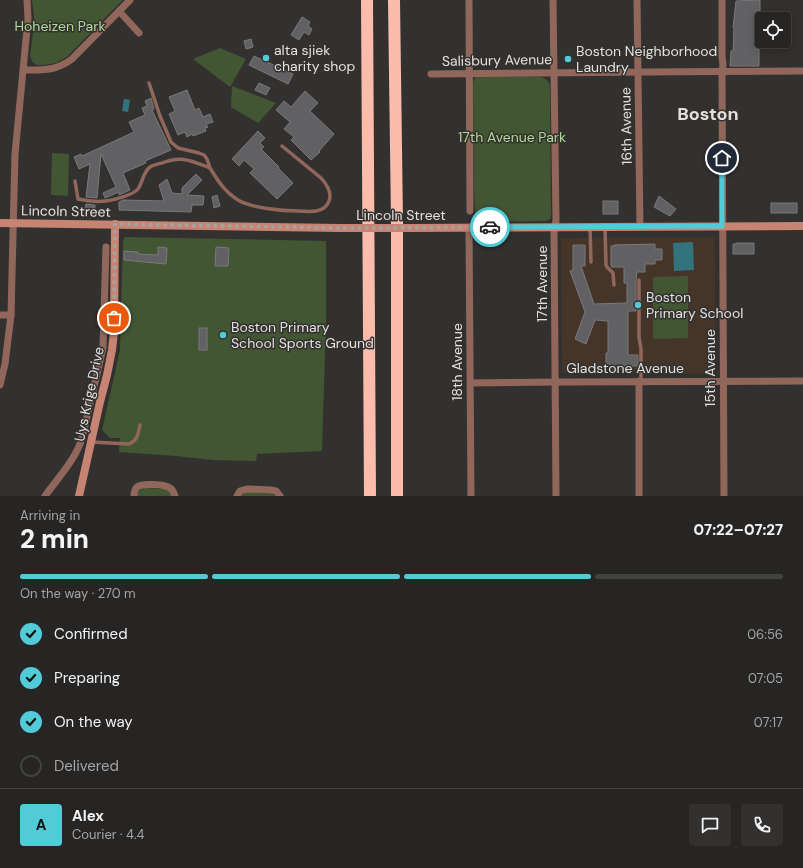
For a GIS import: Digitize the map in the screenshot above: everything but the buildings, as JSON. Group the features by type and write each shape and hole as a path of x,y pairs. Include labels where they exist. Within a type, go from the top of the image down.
{"highway":[{"path":"367,0 370,496"},
{"path":"394,0 397,221 397,496"}],"street":[{"path":"0,385 5,364 11,315 16,136 24,70 28,18 27,0"},
{"path":"24,70 49,70 67,63 130,0"},
{"path":"469,0 470,211"},
{"name":"17th Avenue","path":"553,0 556,496"},
{"name":"16th Avenue","path":"638,0 640,227"},
{"name":"15th Avenue","path":"722,0 724,496"},
{"path":"119,11 139,33"},
{"name":"Salisbury Avenue","path":"431,74 803,71"},
{"name":"Lincoln Street","path":"0,223 340,228 803,226"},
{"name":"Uys Krige Drive","path":"79,496 112,350 114,332 115,224"},
{"name":"18th Avenue","path":"470,228 471,496"},
{"path":"45,496 75,455 82,438 103,348 106,247"},
{"path":"0,315 11,315"},
{"path":"639,496 640,381"},
{"name":"Gladstone Avenue","path":"471,383 803,381"},
{"path":"134,496 136,489 140,485 168,486 173,491 175,496"},
{"path":"236,496 240,491 247,489 271,490 280,496"}],"lane":[{"path":"149,83 160,116 171,142 178,148 204,155 219,183 229,194 239,201 273,210 317,211 324,208 329,203 330,195 329,189 325,183 282,146"},
{"path":"75,181 78,199 106,201 133,193 138,189 145,173 150,167 170,159 178,158 210,168"},
{"path":"590,227 590,262"},
{"path":"606,227 606,265 613,273 614,285"},
{"path":"640,280 640,381"},
{"path":"92,442 129,444 134,442 136,439 140,425"}],"shaded area":[{"name":"Boston Primary School","path":"715,237 715,374 562,373 561,238"}],"green space":[{"name":"Hoheizen Park","path":"32,0 123,0 67,57 56,63 37,65 32,61 30,56 34,24"},
{"path":"220,48 246,59 230,87 193,59"},
{"name":"17th Avenue Park","path":"476,77 541,77 546,79 549,83 551,216 547,221 478,222 475,210 474,188 473,82"},
{"path":"232,86 276,103 258,123 231,107"},
{"path":"52,153 69,154 68,196 51,195"},
{"name":"Boston Primary School Sports Ground","path":"125,237 326,241 326,320 322,451 257,454 256,461 213,460 119,452 120,438 110,438 102,430 120,350 123,241"},
{"path":"688,276 688,338 653,339 653,277"},
{"path":"145,488 165,489 170,491 171,496 137,496 140,490"},
{"path":"247,492 272,494 276,496 240,496"}],"water":[{"path":"124,99 130,100 128,112 122,111"},
{"path":"693,242 694,270 674,271 673,243"}],"way so far":[{"path":"114,318 115,224 340,228 490,227"}],"place":[{"name":"alta sjiek charity shop","path":"266,58"},
{"name":"Boston Neighborhood Laundry","path":"568,59"},
{"name":"Boston Primary School","path":"638,305"},
{"name":"Boston Primary School Sports Ground","path":"223,335"}],"district":[{"name":"Boston","path":"708,114"}],"route":[{"path":"490,227 722,226 722,158"}]}
